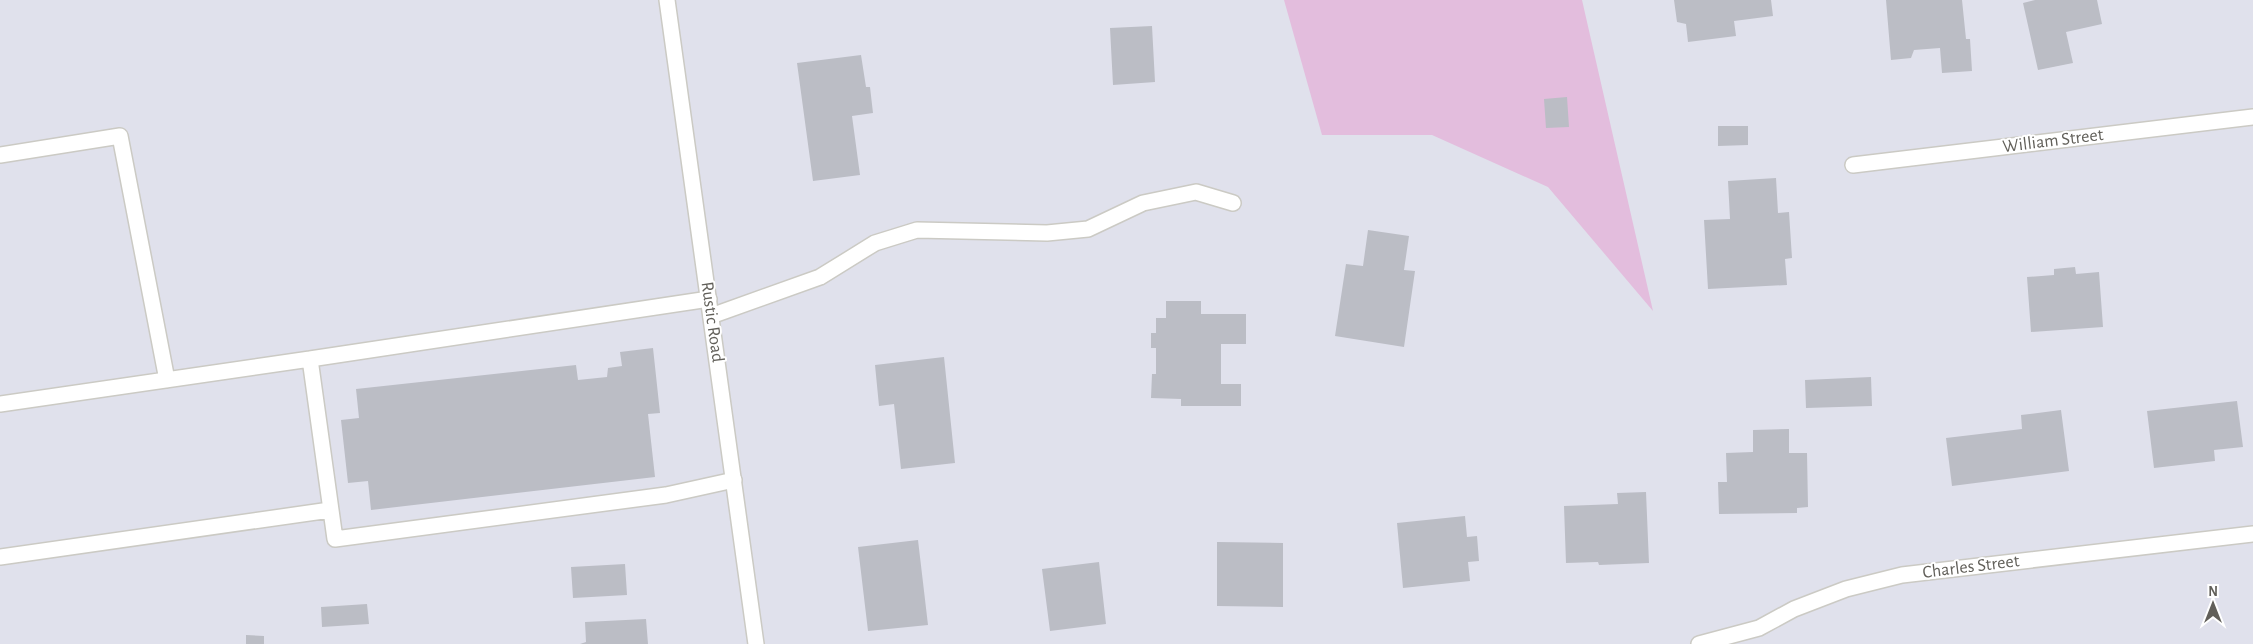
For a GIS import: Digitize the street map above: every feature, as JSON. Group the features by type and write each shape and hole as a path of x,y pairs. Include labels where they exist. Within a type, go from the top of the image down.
{"street":[{"name":"Rustic Road","path":"667,0 756,644"},
{"name":"William Street","path":"1853,165 2253,117"},
{"path":"0,155 120,136 167,380"},
{"path":"711,316 820,277 875,243 917,230 1047,233 1088,229 1143,203 1196,192 1233,203"},
{"path":"0,404 709,299"},
{"path":"310,359 334,539 666,495 734,480"},
{"path":"0,557 330,510"},
{"name":"Charles Street","path":"1700,644 1759,628 1794,609 1846,589 1902,575 2253,534"}],"shaded area":[{"path":"1284,0 1582,0 1653,311 1548,187 1432,135 1322,135"}],"building":[{"path":"1674,0 1771,0 1773,16 1734,21 1736,36 1688,42 1686,24 1677,22"},
{"path":"1886,0 1962,0 1966,39 1970,39 1972,71 1942,73 1940,48 1914,50 1911,58 1891,60"},
{"path":"2035,0 2097,0 2102,24 2066,32 2073,63 2038,70 2023,3"},
{"path":"1152,26 1155,82 1113,85 1110,28"},
{"path":"861,55 866,87 870,87 873,113 852,116 860,175 813,181 797,63"},
{"path":"1567,97 1569,127 1546,128 1544,99"},
{"path":"1718,126 1748,126 1748,145 1718,146"},
{"path":"1776,178 1778,213 1789,212 1792,258 1785,259 1787,285 1708,289 1704,220 1730,219 1728,181"},
{"path":"1368,230 1409,236 1404,270 1415,271 1404,347 1335,336 1346,264 1363,266"},
{"path":"2075,267 2076,274 2099,272 2103,327 2031,332 2027,277 2054,275 2054,269"},
{"path":"1166,301 1201,301 1201,314 1246,314 1246,344 1221,344 1221,384 1241,384 1241,406 1181,406 1181,399 1151,398 1152,374 1156,374 1156,348 1151,348 1151,333 1156,333 1156,318 1166,318"},
{"path":"653,348 660,413 648,414 655,477 371,510 368,481 348,483 341,420 359,418 356,389 576,365 578,380 607,377 608,368 622,366 620,352"},
{"path":"944,357 955,463 901,469 894,404 879,406 875,365"},
{"path":"1871,377 1872,406 1806,408 1805,380"},
{"path":"2237,401 2243,447 2214,450 2215,461 2154,468 2147,411"},
{"path":"2061,410 2069,471 1952,486 1946,438 2022,429 2021,415"},
{"path":"1789,429 1789,453 1807,453 1808,507 1797,508 1797,513 1719,514 1718,482 1727,482 1726,453 1753,452 1753,430"},
{"path":"1646,492 1649,563 1599,565 1598,562 1566,563 1564,506 1618,504 1617,493"},
{"path":"1465,516 1467,537 1477,536 1479,561 1468,562 1470,581 1403,588 1397,523"},
{"path":"918,540 928,625 868,631 858,547"},
{"path":"1217,542 1283,543 1283,607 1217,606"},
{"path":"1099,562 1106,624 1050,631 1042,569"},
{"path":"625,564 627,595 573,598 571,567"},
{"path":"367,604 369,624 322,627 321,607"},
{"path":"646,619 648,644 580,644 586,642 585,622"},
{"path":"246,635 264,636 264,644 246,644"}]}
